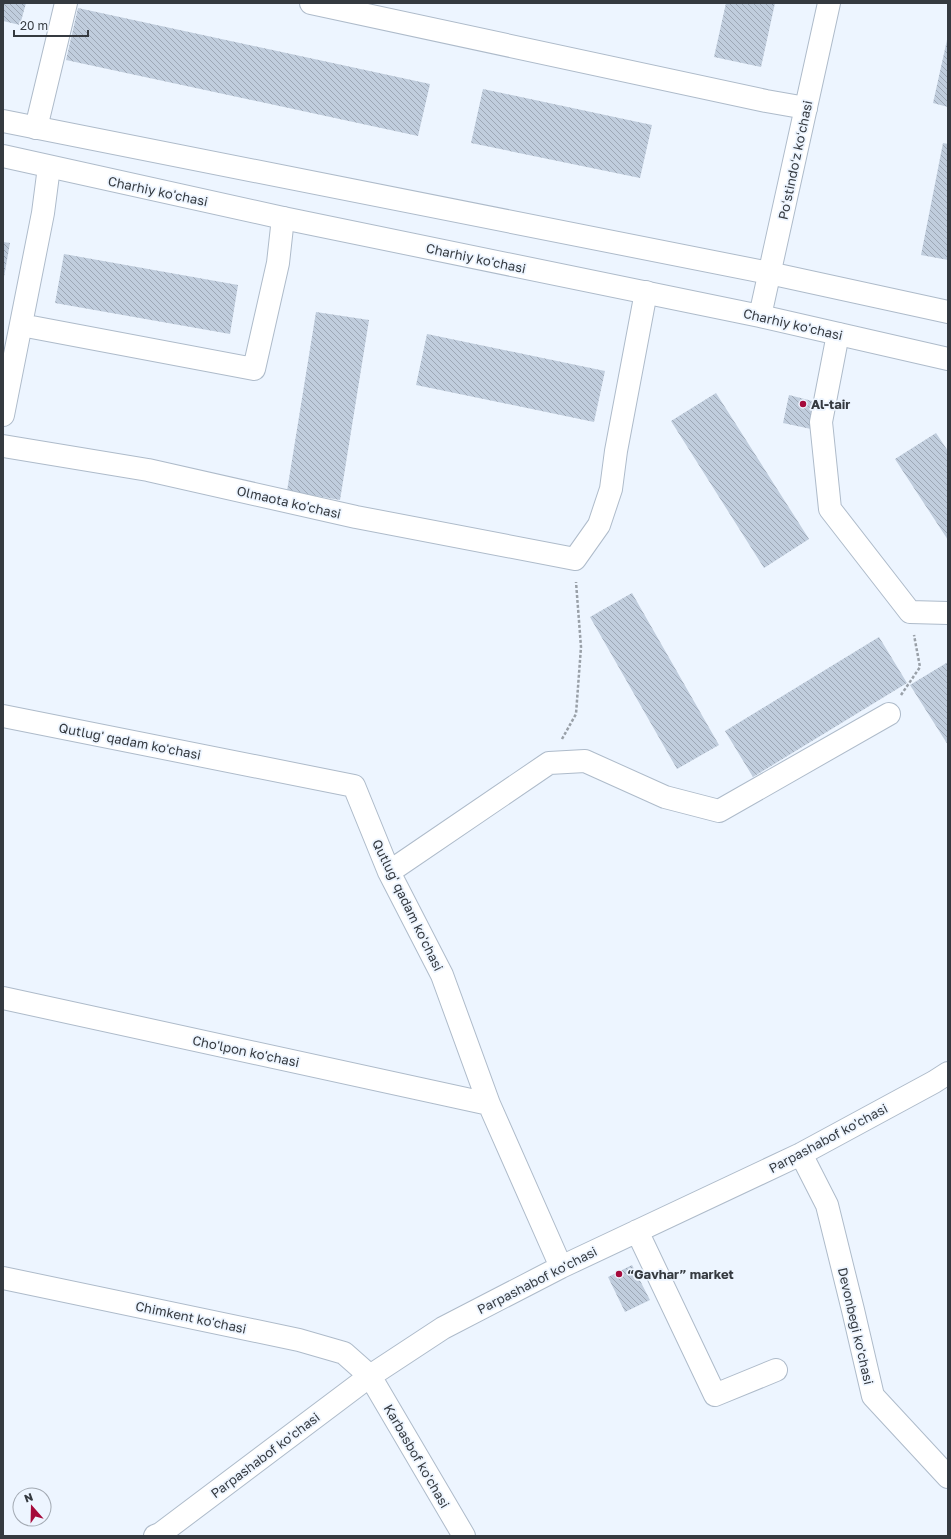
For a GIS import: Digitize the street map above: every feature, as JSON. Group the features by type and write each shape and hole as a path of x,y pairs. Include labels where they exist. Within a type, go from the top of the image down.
{"street":[{"path":"36,128 66,3"},
{"path":"311,3 766,101 806,108"},
{"name":"Poʻstindoʻz koʻchasi","path":"760,316 829,3"},
{"path":"3,121 769,273 948,312"},
{"name":"Charhiy ko'chasi","path":"3,156 283,218 760,316 948,359"},
{"path":"3,415 43,213 49,167"},
{"path":"21,325 254,369 278,264 283,218"},
{"path":"575,559 599,525 611,490 616,451 646,292"},
{"path":"838,334 821,422 830,509 910,612 948,613"},
{"name":"Olmaota ko'chasi","path":"3,446 148,470 356,517 575,559"},
{"path":"389,872 549,762 585,761 665,797 720,811 889,714"},
{"name":"Qutlug' qadam ko'chasi","path":"3,716 354,786 389,872 442,975 489,1104 561,1267"},
{"name":"Cho'lpon ko'chasi","path":"3,998 489,1104"},
{"name":"Parpashabof ko'chasi","path":"155,1536 160,1534 370,1376 443,1328 561,1267 801,1154 948,1073"},
{"name":"Devonbegi ko'chasi","path":"801,1154 827,1205 873,1396 948,1477"},
{"path":"637,1231 715,1395 776,1370"},
{"name":"Chimkent ko'chasi","path":"3,1278 299,1340 344,1353 370,1376"},
{"name":"Karbasbof ko'chasi","path":"370,1376 464,1536"}],"path":[{"path":"549,762 576,714 581,647 575,559"},
{"path":"889,714 920,667 910,612"}],"building":[{"path":"3,3 26,3 20,25 3,21"},
{"path":"726,3 775,3 761,67 714,57"},
{"path":"78,8 430,84 418,136 66,60"},
{"path":"948,40 948,107 933,103"},
{"path":"483,89 652,125 640,178 471,143"},
{"path":"943,143 948,144 948,260 921,255"},
{"path":"3,242 10,243 4,277 3,276"},
{"path":"64,254 238,285 230,334 55,303"},
{"path":"316,312 369,320 340,500 287,491"},
{"path":"427,334 605,371 594,422 416,385"},
{"path":"716,393 809,539 764,568 671,421"},
{"path":"789,395 816,402 811,429 783,423"},
{"path":"936,433 948,451 948,540 895,459"},
{"path":"632,593 719,745 677,769 590,617"},
{"path":"879,637 907,683 753,777 725,731"},
{"path":"948,662 948,745 910,685"},
{"path":"632,1265 650,1300 625,1312 608,1277"}],"place":[{"name":"Al-tair","path":"803,404"},
{"name":"“Gavhar” market","path":"619,1274"}]}
